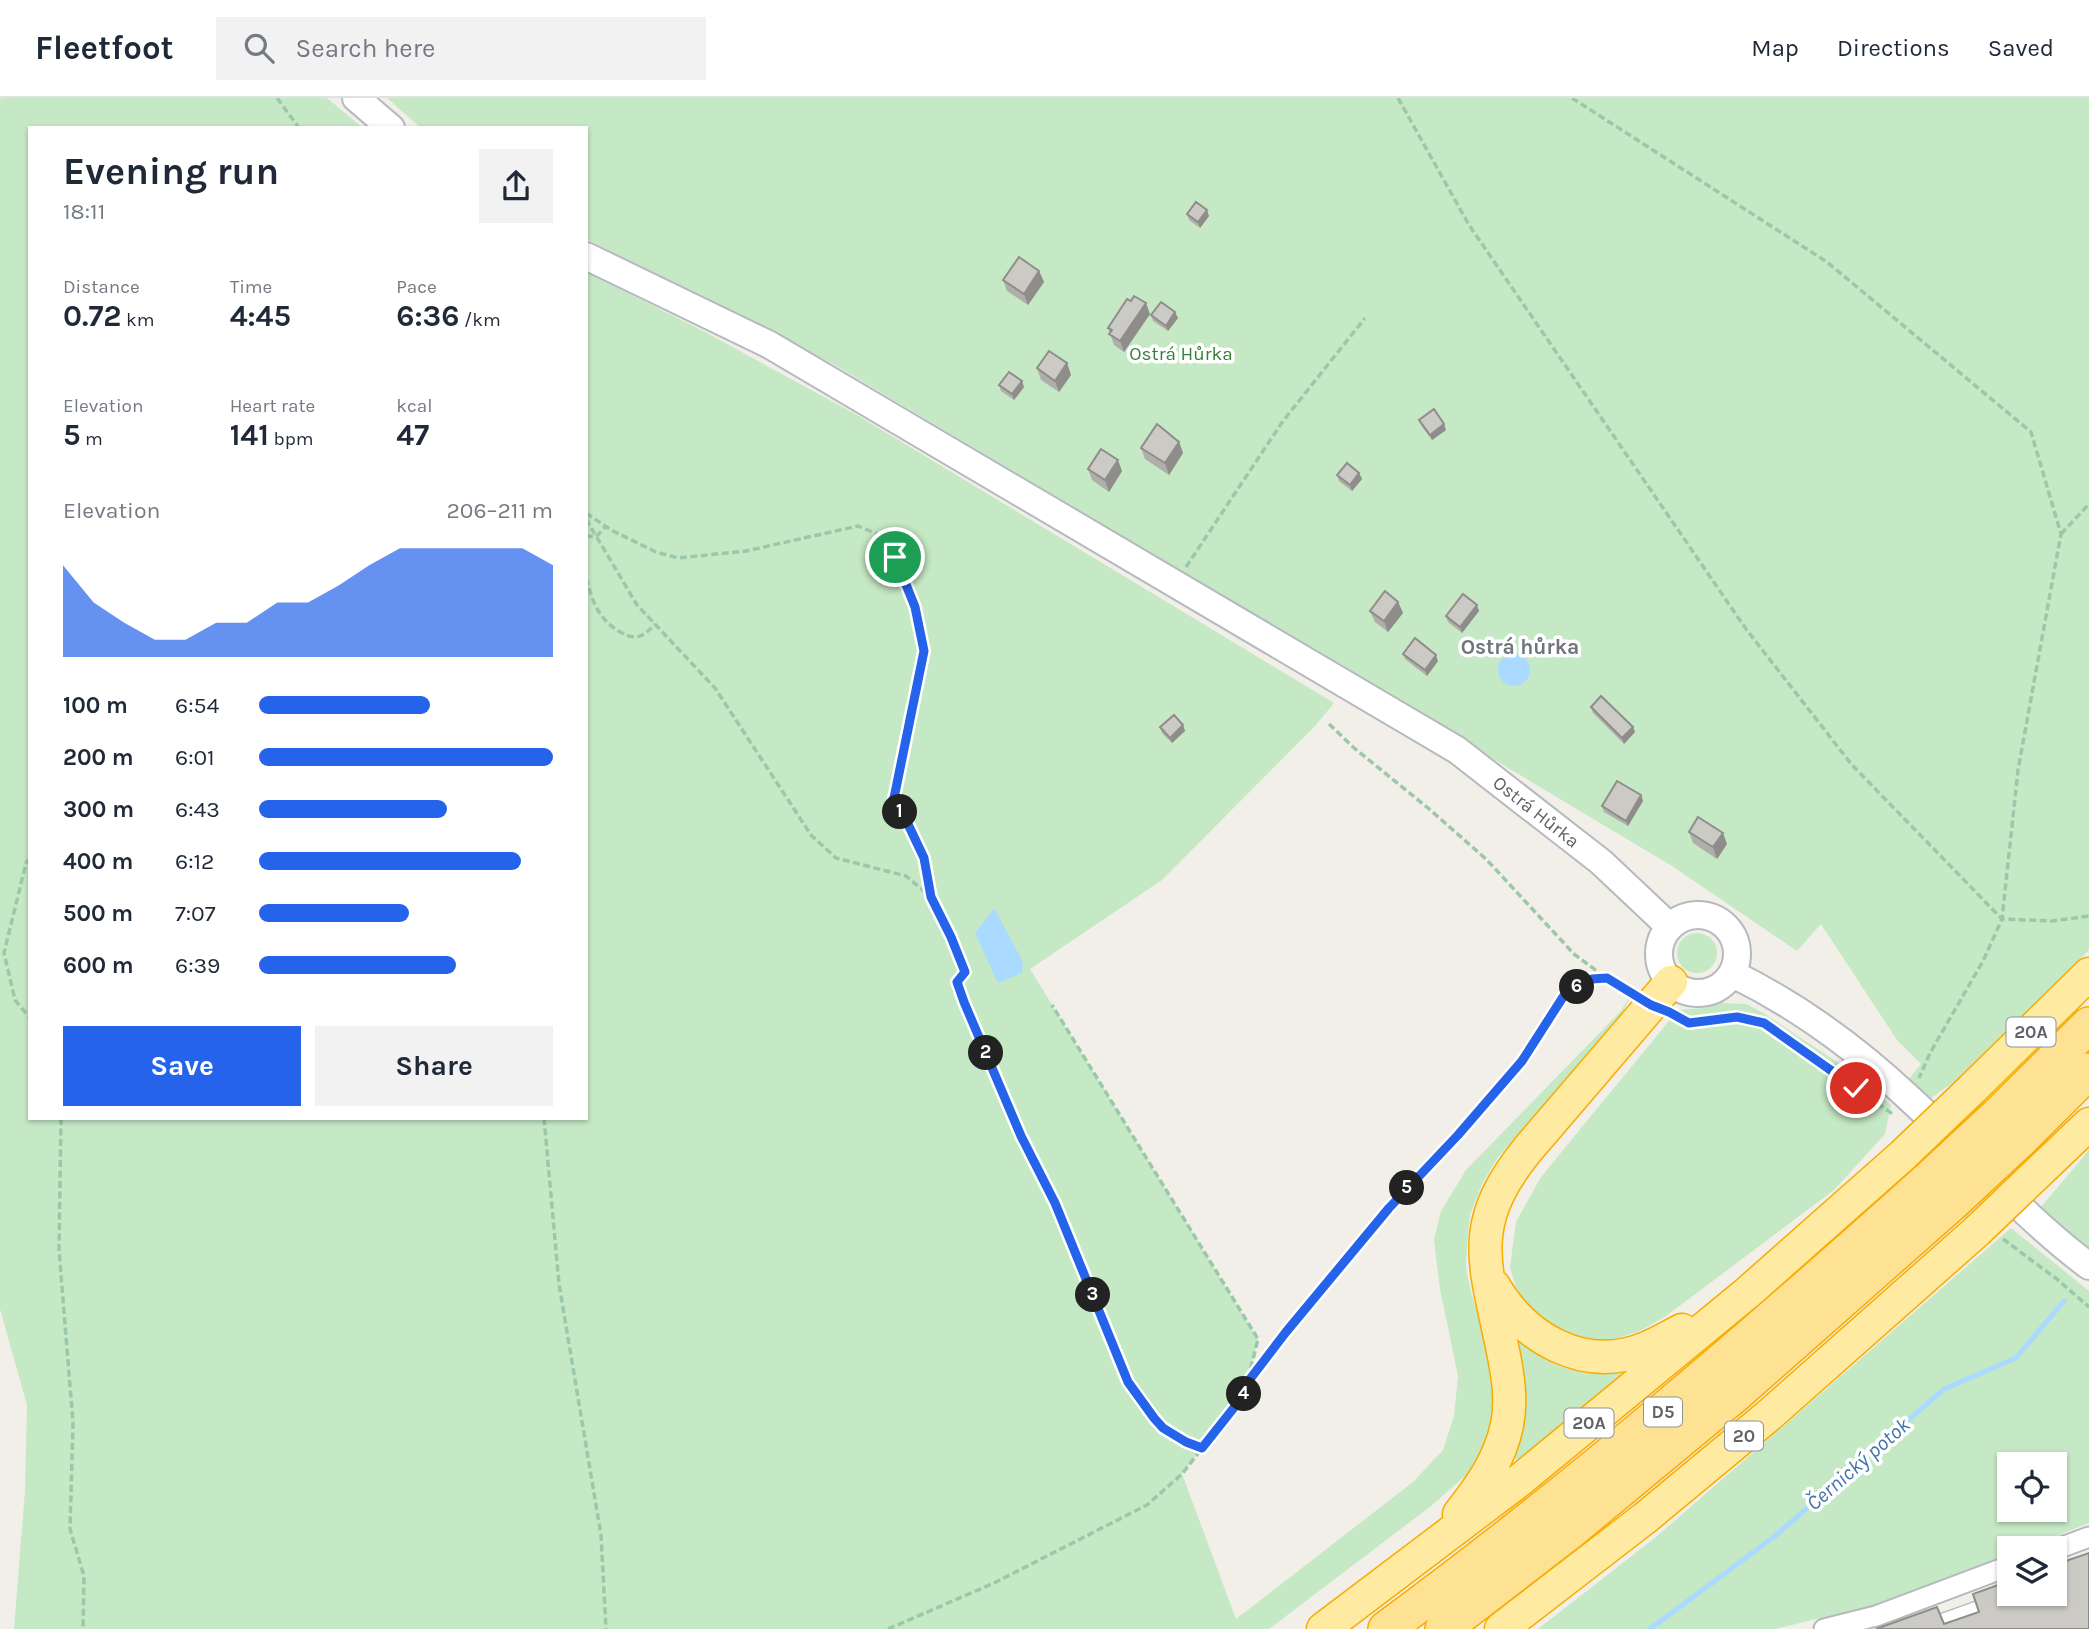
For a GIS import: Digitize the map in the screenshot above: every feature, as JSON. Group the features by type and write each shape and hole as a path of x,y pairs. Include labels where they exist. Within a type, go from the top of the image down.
{"highway":[{"name":"20A","path":"1323,1629 1520,1480 1747,1293 1903,1155 2089,974"},
{"path":"1429,1550 1486,1477 1496,1460 1507,1425 1510,1390 1487,1269 1487,1226 1492,1205 1502,1183 1528,1149 1659,996"},
{"name":"D5","path":"2009,1127 2089,1025"},
{"name":"D5","path":"1443,1629 1569,1532 1738,1392 1939,1192 2009,1127 2089,1070"},
{"name":"20","path":"1501,1629 1645,1518 1768,1416 1977,1231 2089,1124"},
{"name":"D5","path":"1386,1629 1546,1507 1716,1368 1939,1192"},
{"path":"1487,1269 1512,1312 1537,1336 1565,1350 1597,1356 1613,1356 1644,1349 1747,1293"}],"main road":[{"path":"356,98 389,126"},
{"name":"Ostrá Hůrka","path":"588,257 768,344 1457,750 1601,862 1670,927"},
{"path":"1692,915 1716,920 1734,937 1737,962 1732,974 1715,990 1692,993 1680,989 1659,996 1663,972 1659,961 1659,948 1663,937 1680,919 1692,915"},
{"path":"1732,974 1787,1002 1880,1072 1905,1109 2089,1266"}],"street":[{"path":"2067,1545 2089,1537"},
{"path":"1824,1629 1876,1616 1997,1571"}],"lane":[{"path":"1914,1629 1997,1599"}],"path":[{"path":"277,98 298,126"},
{"path":"1398,98 1469,225 1746,629 1852,765 2002,919 2052,920 2089,916"},
{"path":"1329,724 1486,859 1574,954 1607,978 1659,996 1678,1018 1689,1023 1737,1017 1764,1023 1905,1109 1930,1053 1983,961 2002,919 2018,770 2061,534 2031,432 1828,262 1572,98"},
{"path":"1175,584 1283,421 1364,318"},
{"path":"2061,534 2089,504"},
{"path":"588,514 656,552 678,558 746,551 858,526 882,536 895,557 915,607 924,651 893,803 907,822 924,858 931,897 965,972 957,982 964,1002 1021,1136 1055,1203 1128,1382 1163,1428 1202,1448"},
{"path":"588,523 637,605 715,688 811,835 836,858 905,876 931,897"},
{"path":"596,537 606,526"},
{"path":"588,536 596,537"},
{"path":"588,584 604,622 631,638 645,634 655,624"},
{"path":"28,860 4,953 15,1000 28,1015"},
{"path":"1247,1383 1389,1208 1458,1135 1522,1061 1563,997 1578,985 1592,979 1607,978"},
{"path":"888,1629 994,1583 1147,1505 1182,1474 1244,1395 1258,1339 1052,1005"},
{"path":"61,1120 58,1250 73,1423 70,1529 84,1576 83,1629"},
{"path":"544,1120 559,1284 601,1535 606,1629"}],"green space":[{"path":"327,98 361,126 28,126 28,1120 588,1120 588,273 705,332 857,415 1334,703 1315,726 1162,880 1030,969 1258,1339 1244,1395 1182,1474 1236,1619 1413,1482 1443,1450 1454,1416 1458,1376 1440,1289 1434,1240 1441,1211 1466,1170 1621,1011 1636,986 1619,1019 1498,1157 1482,1184 1470,1215 1466,1268 1501,1397 1480,1463 1431,1506 1269,1629 14,1629 25,1490 27,1405 0,1309 0,99"},
{"path":"387,98 2089,98 2089,950 1970,1071 1925,1102 1905,1084 1921,1064 1897,1040 1821,924 1797,951 1672,866 835,365 588,240 588,126 419,126"},
{"path":"1697,933 1711,939 1717,953 1711,967 1697,973 1683,967 1677,953 1683,939"},
{"path":"1719,1003 1746,1004 1846,1068 1891,1105 1885,1134 1834,1190 1666,1316 1640,1331 1609,1341 1576,1343 1521,1305 1510,1267 1516,1222 1541,1177 1678,1010 1705,1008"},
{"path":"2089,1150 2089,1253 2041,1207"},
{"path":"2011,1228 2089,1291 2089,1523 2056,1536 1997,1536 1997,1559 1882,1603 1775,1629 1538,1629 1656,1537"},
{"path":"1515,1336 1544,1358 1570,1369 1597,1371 1633,1367 1518,1463 1515,1458 1524,1424 1526,1403"}],"water":[{"path":"1514,654 1525,659 1530,670 1525,681 1514,686 1503,681 1498,670 1503,659"},
{"path":"994,908 1023,962 1022,973 998,983 975,933"}],"building":[{"path":"1196,202 1207,210 1198,222 1187,214"},
{"path":"1019,257 1039,271 1024,294 1003,280"},
{"path":"1134,296 1146,303 1120,341 1109,334 1112,330 1108,328 1127,299 1131,301"},
{"path":"1161,302 1175,312 1166,326 1151,315"},
{"path":"1049,351 1067,363 1055,381 1037,368"},
{"path":"1009,372 1022,381 1012,394 999,385"},
{"path":"1434,409 1444,424 1430,435 1419,420"},
{"path":"1157,424 1179,442 1165,463 1141,448"},
{"path":"1101,449 1118,460 1105,480 1088,469"},
{"path":"1347,463 1359,473 1350,485 1337,475"},
{"path":"1385,591 1398,602 1384,621 1370,611"},
{"path":"1463,594 1477,605 1460,627 1446,616"},
{"path":"1415,638 1436,655 1425,670 1403,654"},
{"path":"1601,696 1633,727 1622,738 1591,707"},
{"path":"1174,715 1183,725 1170,738 1160,727"},
{"path":"1617,781 1641,795 1626,821 1602,806"},
{"path":"1698,817 1723,833 1713,847 1689,832"},
{"path":"2089,1553 2089,1629 1876,1629 1937,1607 1944,1624 1979,1612 1973,1594 1997,1585 1997,1606 2067,1606 2067,1561"}],"waterway":[{"name":"Černický potok","path":"1650,1629 1775,1536 1944,1389 2016,1358 2064,1301"}],"district":[{"name":"Ostrá hůrka","path":"1520,647"}],"route":[{"path":"895,557 915,607 924,651 893,803 907,822 924,858 931,897 965,972 957,982 964,1002 1021,1136 1055,1203 1128,1382 1163,1428 1186,1442 1202,1448 1244,1395 1247,1383 1286,1332 1389,1208 1458,1135 1522,1061 1563,997 1578,985 1592,979 1607,978 1651,1005 1689,1023 1737,1017 1764,1023 1856,1088"}]}
